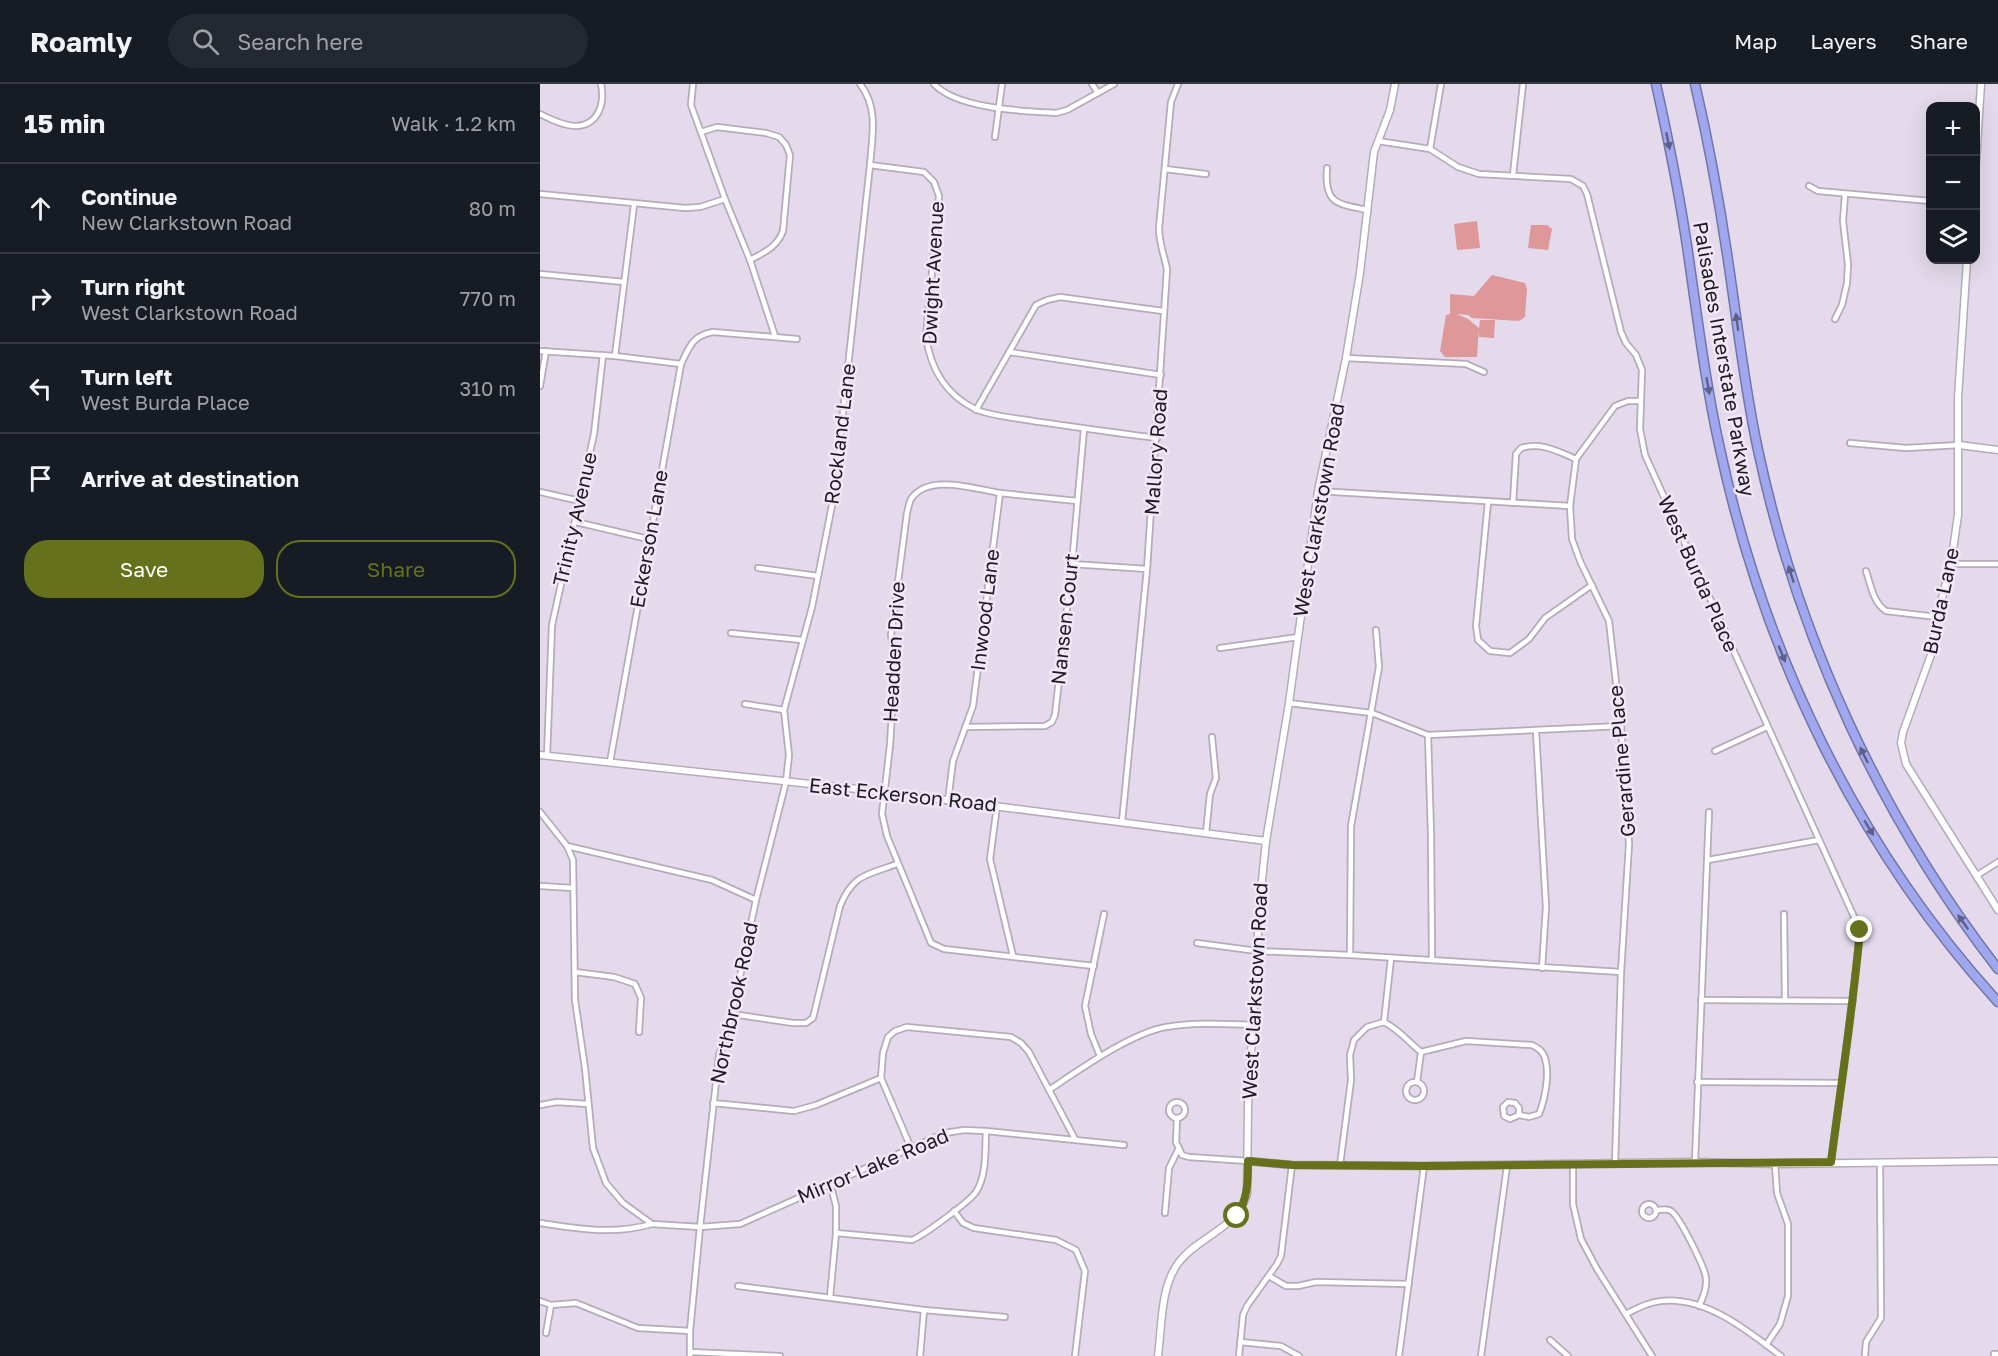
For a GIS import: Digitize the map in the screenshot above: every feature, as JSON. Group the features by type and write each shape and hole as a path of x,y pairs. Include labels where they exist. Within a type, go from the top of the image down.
{"highway":[{"name":"Palisades Interstate Parkway","path":"1656,84 1677,188 1719,448 1742,539 1765,610 1807,713 1859,812 1888,860 1931,921 1998,1002"},
{"name":"Palisades Interstate Parkway","path":"1695,84 1718,198 1754,432 1776,522 1800,602 1845,713 1886,796 1942,891 1998,969"}],"street":[{"path":"540,114 576,126 587,123 597,116 603,103 601,84"},
{"path":"693,84 691,105 750,260 775,336 797,339"},
{"name":"Rockland Lane","path":"786,782 789,754 784,710 818,576 834,495 870,165 872,104 860,84"},
{"path":"934,84 941,91 958,100 1056,113 1068,110 1114,84"},
{"path":"995,137 1002,84"},
{"path":"1092,84 1098,93"},
{"name":"Mallory Road","path":"1122,822 1147,569 1157,438 1167,269 1159,241 1171,102 1178,84"},
{"name":"West Clarkstown Road","path":"1158,1356 1164,1301 1172,1275 1187,1253 1237,1216 1247,1194 1248,1105 1260,900 1266,841 1289,703 1318,491 1346,358 1368,210 1374,152 1390,110 1395,84"},
{"path":"1430,149 1440,84"},
{"path":"1513,175 1523,84"},
{"path":"1976,156 1981,84"},
{"path":"701,132 717,128 766,133 779,137 790,155 783,231 780,240 774,247 750,260"},
{"name":"West Burda Place","path":"1378,141 1430,149 1469,172 1571,179 1582,186 1587,194 1621,332 1642,370 1640,429 1645,455 1860,930 1853,1001 1831,1162"},
{"name":"Dwight Avenue","path":"870,165 924,172 934,182 939,196 926,336 929,355 940,380 956,396 976,410 1012,418 1157,438"},
{"path":"1327,168 1326,189 1335,201 1368,210"},
{"path":"1165,169 1206,174"},
{"path":"1809,186 1818,192 1926,201"},
{"path":"540,194 685,208 700,207 725,198"},
{"path":"1835,319 1842,305 1847,283 1848,264 1843,221 1845,194"},
{"path":"615,356 634,204"},
{"name":"Burda Lane","path":"1967,264 1958,397 1958,515 1951,564 1937,616 1932,652 1900,743 1906,764 1998,910"},
{"path":"540,274 624,282"},
{"path":"976,410 1036,305 1060,297 1163,311"},
{"name":"Eckerson Lane","path":"610,762 681,364 691,342 702,334 713,332 775,336"},
{"path":"540,386 543,351 681,364"},
{"path":"1009,352 1161,375"},
{"name":"Trinity Avenue","path":"544,755 552,625 594,434 603,355"},
{"path":"1346,358 1466,364 1484,372"},
{"name":"Gerardine Place","path":"1615,1164 1629,844 1621,726 1609,621 1572,539 1570,506 1576,459 1616,406 1628,401 1640,400"},
{"name":"Nansen Court","path":"965,727 1046,726 1052,723 1072,564 1084,429"},
{"path":"1850,443 1906,448 1959,445 1998,450"},
{"path":"1513,503 1516,453 1521,448 1539,445 1576,459"},
{"name":"Headden Drive","path":"1000,493 932,484 921,490 911,500 907,513 891,634 894,663 882,814 897,864 931,944 944,949 1013,956"},
{"path":"1318,491 1570,506"},
{"path":"540,492 580,501"},
{"path":"1000,493 1077,501"},
{"name":"Inwood Lane","path":"948,801 952,761 973,706 1000,493"},
{"path":"1488,502 1476,626 1478,640 1490,651 1510,652 1529,639 1545,618 1592,585"},
{"path":"576,522 648,539"},
{"path":"1072,564 1147,569"},
{"path":"1951,564 1998,564"},
{"path":"758,568 818,576"},
{"path":"1866,571 1875,600 1886,611 1937,616"},
{"path":"1350,955 1351,826 1379,667 1376,630"},
{"path":"731,633 802,640"},
{"path":"1220,648 1298,637"},
{"path":"1289,703 1372,713 1428,735 1621,726"},
{"path":"745,704 784,710"},
{"path":"1715,751 1767,727"},
{"path":"1536,731 1546,907 1542,968"},
{"path":"1428,735 1432,960"},
{"path":"1206,833 1210,794 1216,778 1212,737"},
{"name":"East Eckerson Road","path":"544,755 885,792 1266,841"},
{"name":"Northbrook Road","path":"690,1354 690,1331 700,1227 719,1054 732,1014 756,900 786,782"},
{"path":"997,806 990,859 1013,956 1095,966"},
{"path":"540,812 567,846 573,860 575,1000 585,1068 592,1148 606,1183 623,1203 652,1224"},
{"path":"1695,1162 1709,812"},
{"path":"540,824 549,825"},
{"path":"1708,860 1819,840"},
{"path":"567,846 712,880 756,900"},
{"path":"1976,876 1998,862"},
{"path":"732,1014 794,1023 806,1023 813,1018 840,906 847,889 857,879 897,864"},
{"path":"540,886 573,888"},
{"path":"1100,1056 1091,1034 1085,1006 1104,914"},
{"path":"1784,914 1785,1000"},
{"path":"1197,943 1257,951 1622,972"},
{"path":"1384,1022 1391,958"},
{"path":"575,972 614,977 635,984 641,998 639,1032"},
{"path":"1701,1000 1853,1001"},
{"path":"1340,1165 1351,1080 1350,1054 1354,1040 1367,1027 1384,1022 1400,1030 1407,1041 1420,1052"},
{"path":"1049,1089 1100,1056 1163,1027 1197,1023 1253,1025"},
{"path":"911,1148 881,1078 883,1053 888,1037 894,1031 907,1027 1011,1037 1021,1043 1029,1052 1075,1139"},
{"path":"1420,1052 1466,1041 1532,1045 1541,1050 1545,1057 1546,1070 1544,1103 1539,1114 1529,1117 1519,1115"},
{"path":"1417,1082 1420,1052"},
{"path":"713,1103 794,1112 816,1106 881,1078"},
{"path":"1697,1082 1840,1083"},
{"path":"540,1105 557,1102 588,1104"},
{"path":"1177,1118 1176,1142 1182,1155 1292,1165 1507,1166 1695,1162 1775,1164 1998,1161"},
{"name":"Mirror Lake Road","path":"540,1223 595,1231 631,1230 652,1224 700,1227 740,1224 945,1133 964,1130 1124,1145"},
{"path":"836,1233 912,1239 922,1236 976,1192 983,1173 986,1131"},
{"path":"1165,1213 1168,1168 1178,1150"},
{"path":"1865,1356 1866,1342 1881,1318 1880,1162"},
{"path":"1766,1345 1780,1324 1788,1296 1788,1224 1777,1194 1775,1164"},
{"path":"1239,1356 1246,1306 1281,1256 1292,1165"},
{"path":"1573,1165 1573,1204 1581,1239 1597,1269 1652,1356"},
{"path":"1399,1356 1424,1166"},
{"path":"1481,1356 1507,1166"},
{"path":"830,1183 836,1206 830,1297"},
{"path":"954,1210 963,1223 974,1228 1056,1239 1076,1250 1085,1271 1075,1356"},
{"path":"1657,1210 1671,1211 1678,1219 1704,1270 1705,1293 1700,1306"},
{"path":"1269,1276 1286,1286 1316,1282 1408,1284"},
{"path":"738,1286 924,1310 1005,1317"},
{"path":"540,1301 551,1305 576,1303 638,1328 690,1331"},
{"path":"1626,1314 1644,1305 1660,1301 1676,1301 1700,1306 1732,1321 1781,1356"},
{"path":"546,1333 551,1305"},
{"path":"920,1356 924,1310"},
{"path":"1550,1340 1568,1356"},
{"path":"1240,1342 1281,1346 1299,1356"},
{"path":"690,1354 780,1356"},
{"path":"1994,1356 1998,1354"}],"shaded area":[{"path":"1477,221 1480,248 1457,250 1454,224"},
{"path":"1531,225 1547,225 1552,229 1548,250 1528,248"},
{"path":"1492,275 1525,283 1527,289 1525,317 1519,321 1472,318 1468,315 1457,314 1479,328 1480,320 1495,320 1494,338 1479,337 1479,329 1477,357 1445,357 1440,351 1446,315 1450,314 1450,294 1474,296"}],"route":[{"path":"1237,1216 1247,1194 1248,1161 1292,1165 1424,1166 1831,1162 1853,1001 1860,930"}]}
